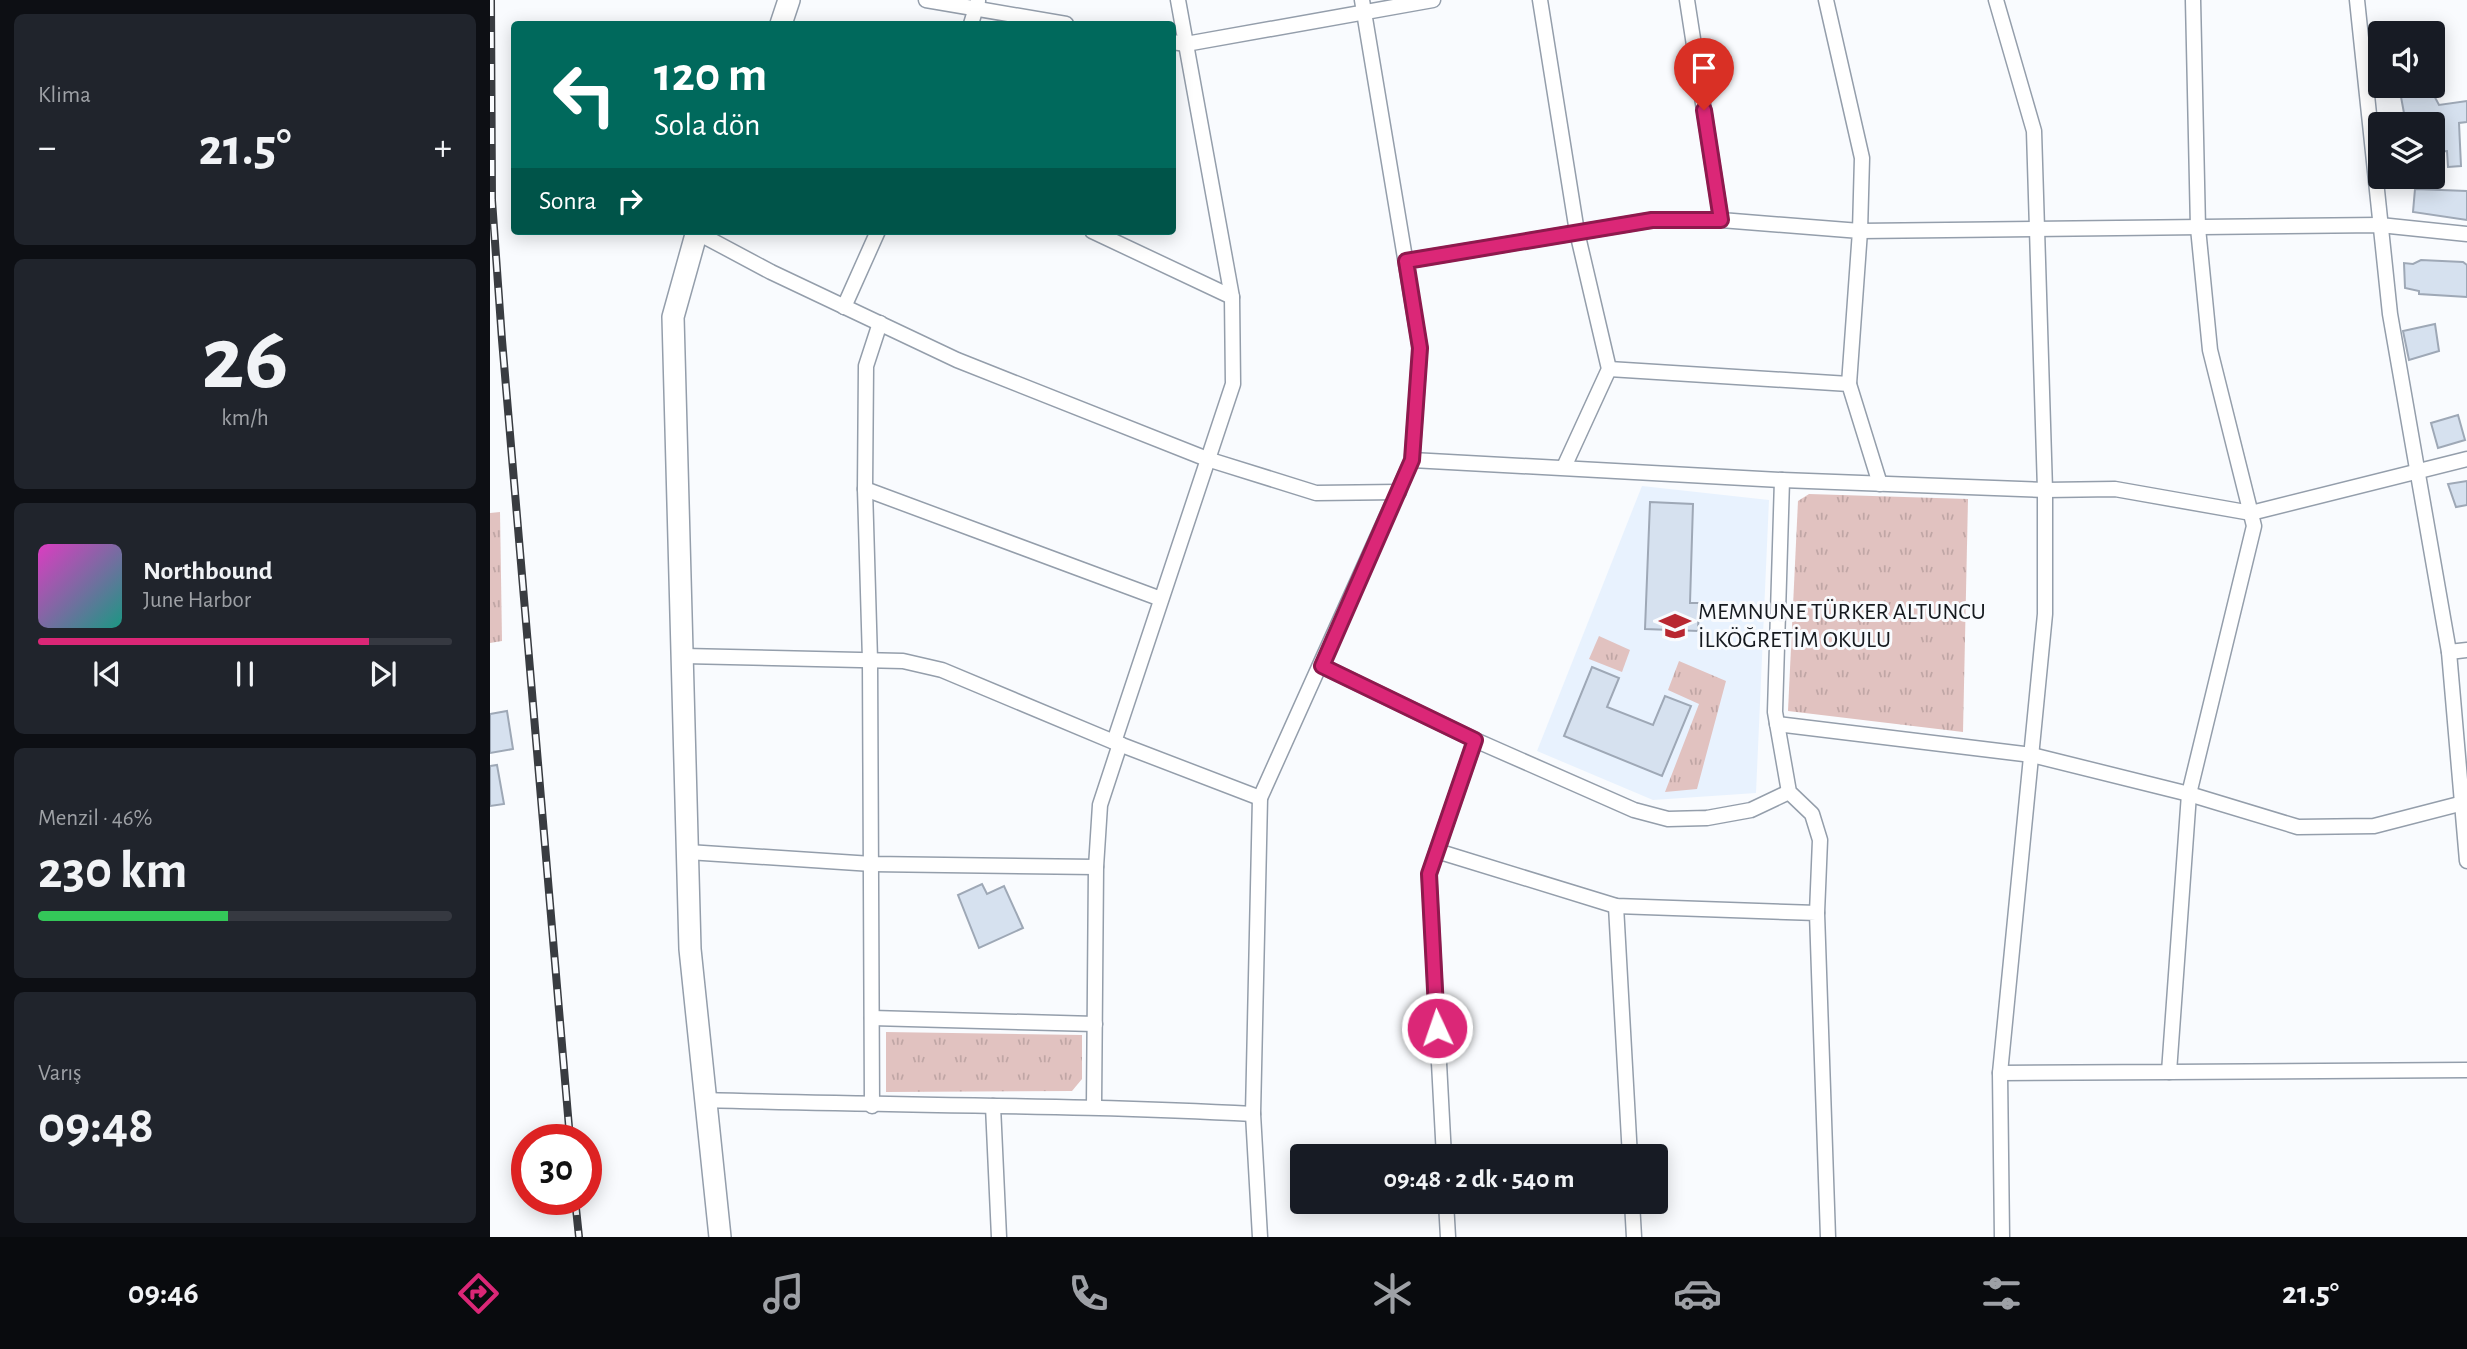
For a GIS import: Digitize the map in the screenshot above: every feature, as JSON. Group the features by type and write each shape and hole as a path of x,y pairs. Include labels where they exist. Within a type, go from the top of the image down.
{"street":[{"path":"782,21 789,0"},
{"path":"926,0 977,5 1052,21"},
{"path":"1094,1105 1096,867 1100,805 1161,599 1233,384 1232,297 1179,43 1178,0"},
{"path":"1179,43 1363,6 1433,0"},
{"path":"1540,0 1577,232 1609,369 1564,467"},
{"path":"1687,0 1721,220"},
{"path":"1826,0 1862,158 1860,231 1849,384 1880,484"},
{"path":"1996,0 2034,131 2045,490 2045,614 2000,1073 2001,1237"},
{"path":"2169,1072 2189,794 2255,526 2210,350 2198,228 2193,0"},
{"path":"2357,0 2391,326 2419,471 2449,652 2466,802 2467,861"},
{"path":"1260,1237 1253,1114 1260,797 1322,666 1412,460 1420,348 1363,6"},
{"path":"1406,261 1652,220 1721,220 1860,231 2380,225 2467,234"},
{"path":"695,235 673,317 690,949 720,1237"},
{"path":"702,235 844,307 1032,392 1207,459 1316,493 1399,492"},
{"path":"844,307 876,235"},
{"path":"1100,235 1232,297"},
{"path":"872,1106 866,366 880,323"},
{"path":"1609,369 1849,384"},
{"path":"1412,460 1782,480 2045,490 2115,489 2251,513 2467,459"},
{"path":"1782,480 1775,712 1790,792 1812,814 1821,841 1817,913 1828,1237"},
{"path":"865,489 1161,599"},
{"path":"2449,652 2467,650"},
{"path":"684,656 903,661 942,670 1117,743 1260,797"},
{"path":"1322,666 1475,740 1634,810 1668,819 1707,818 1751,810 1790,792"},
{"path":"1777,724 2032,755 2189,794 2298,827 2374,826 2466,802"},
{"path":"1443,1144 1429,874 1475,740"},
{"path":"1437,851 1616,906 1817,913"},
{"path":"688,852 872,864 1096,867"},
{"path":"1616,906 1629,1144"},
{"path":"872,1018 1094,1024"},
{"path":"2000,1073 2467,1070"},
{"path":"706,1100 872,1106 1094,1105 1253,1114"},
{"path":"993,1105 999,1237"},
{"path":"1447,1214 1448,1237"},
{"path":"1633,1214 1634,1237"}],"shaded area":[{"name":"MEMNUNE TÜRKER ALTUNCU İLKÖĞRETİM OKULU","path":"1642,486 1769,500 1756,793 1653,800 1537,751"}],"green space":[{"path":"1809,494 1968,499 1963,732 1788,711 1798,501"},
{"path":"500,512 502,641 490,643 490,513"},
{"path":"1599,636 1630,650 1622,672 1589,659"},
{"path":"1679,661 1726,681 1697,789 1665,792 1699,704 1668,690"},
{"path":"886,1032 1082,1035 1082,1079 1072,1091 886,1092"}],"building":[{"path":"2401,98 2435,98 2439,105 2467,101 2467,122 2459,123 2461,166 2448,167 2445,151 2445,112 2404,112"},
{"path":"2415,189 2467,191 2467,220 2413,212"},
{"path":"2421,260 2463,262 2467,265 2467,297 2419,294 2419,291 2405,288 2404,263 2413,264"},
{"path":"2435,324 2439,351 2409,360 2403,331"},
{"path":"2458,415 2465,440 2438,448 2431,423"},
{"path":"2467,481 2467,505 2456,507 2448,484"},
{"path":"1650,502 1693,504 1690,603 1699,603 1698,631 1645,629"},
{"path":"1592,667 1619,678 1607,707 1653,725 1665,696 1691,706 1662,776 1564,736"},
{"path":"507,711 513,749 490,753 490,714"},
{"path":"497,765 504,804 490,806 490,766"},
{"path":"982,884 987,894 1004,886 1023,928 979,948 958,895"}],"railway":[{"path":"491,0 492,200 569,1124"},
{"path":"577,1215 579,1237"}],"place":[{"name":"MEMNUNE TÜRKER ALTUNCU İLKÖĞRETİM OKULU","path":"1675,626"}],"route":[{"path":"1437,1028 1429,874 1475,740 1322,666 1412,460 1420,348 1406,261 1652,220 1721,220 1704,110"}]}
